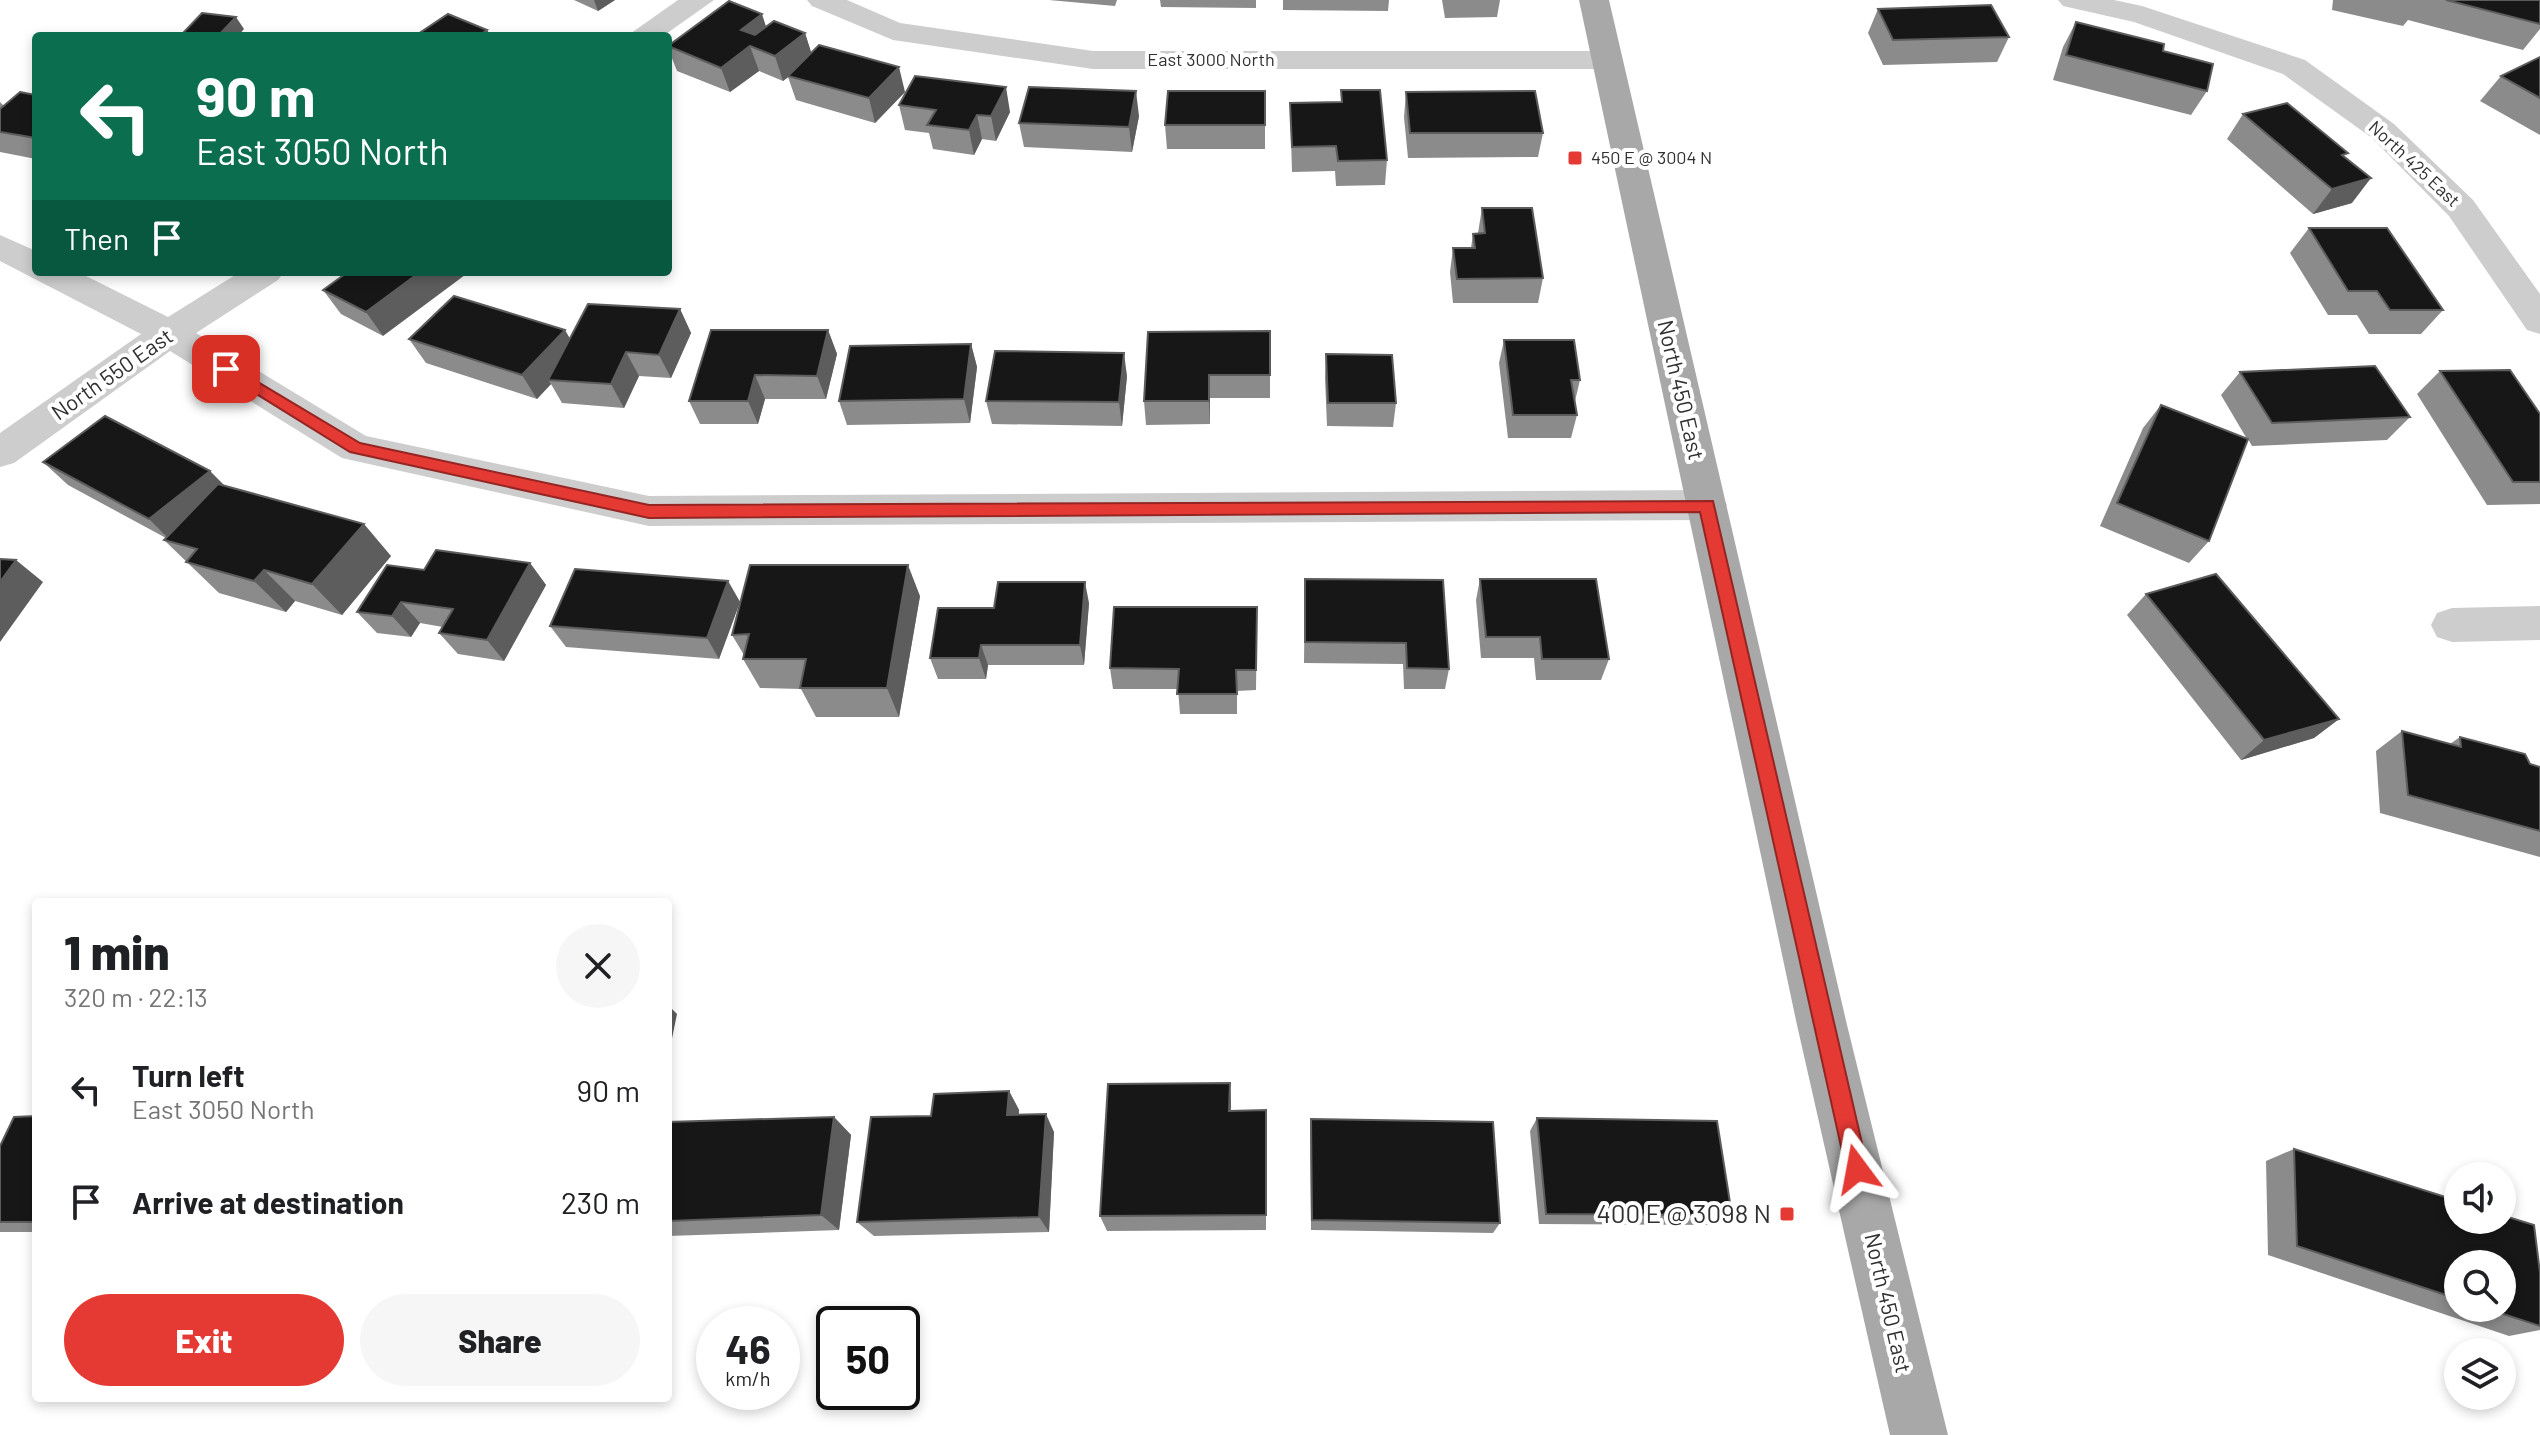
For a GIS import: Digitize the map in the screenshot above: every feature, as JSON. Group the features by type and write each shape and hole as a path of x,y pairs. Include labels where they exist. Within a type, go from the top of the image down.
{"main road":[{"name":"North 450 East","path":"1594,0 1822,1025 1919,1435"}],"street":[{"path":"648,32 699,0"},
{"name":"East 3000 North","path":"822,0 893,31 1093,60 1608,60"},
{"name":"North 425 East","path":"2073,0 2142,15 2294,67 2383,131 2461,208 2540,321"},
{"path":"0,247 32,263"},
{"path":"57,276 169,333 356,448 649,511 1707,505"},
{"name":"North 550 East","path":"0,453 169,333 260,276"},
{"path":"2452,625 2540,623"}],"building":[{"path":"2446,0 2540,0 2540,24"},
{"path":"729,1 762,14 741,30 755,35 774,21 805,33 775,56 750,46 721,68 672,48 672,43"},
{"path":"1991,5 2009,37 1893,40 1878,9"},
{"path":"202,13 236,17 222,32 184,32"},
{"path":"448,14 487,30 484,32 421,32"},
{"path":"2076,22 2164,44 2163,51 2213,64 2207,91 2066,55"},
{"path":"819,45 899,67 869,98 788,76"},
{"path":"2540,57 2540,98 2501,76"},
{"path":"915,76 1006,87 991,116 977,115 969,130 927,125 936,110 899,105"},
{"path":"1029,87 1136,91 1129,127 1019,123"},
{"path":"1341,90 1380,90 1387,160 1338,161 1336,146 1292,147 1290,103 1342,102"},
{"path":"1168,91 1265,91 1265,125 1165,125"},
{"path":"1535,91 1543,133 1410,133 1406,92"},
{"path":"20,92 32,94 32,137 0,132 0,109"},
{"path":"2287,103 2348,153 2342,155 2371,178 2332,189 2243,114"},
{"path":"1482,208 1532,208 1543,278 1457,279 1453,248 1475,248 1473,234 1485,233"},
{"path":"2309,228 2387,228 2443,310 2390,310 2377,291 2348,291"},
{"path":"342,276 415,276 366,312 323,290"},
{"path":"454,296 565,330 522,375 409,339"},
{"path":"588,304 680,309 659,355 626,352 611,384 548,380"},
{"path":"711,330 828,330 817,376 755,375 748,401 689,401"},
{"path":"1270,331 1270,375 1209,375 1209,401 1144,401 1148,332"},
{"path":"1504,340 1574,340 1580,380 1571,380 1577,415 1513,415"},
{"path":"971,344 964,399 839,401 850,346"},
{"path":"995,351 1124,353 1119,402 986,401"},
{"path":"1326,354 1392,355 1396,403 1328,403"},
{"path":"2375,366 2410,417 2272,423 2240,372"},
{"path":"2510,370 2540,414 2540,482 2513,482 2440,371"},
{"path":"2161,405 2248,439 2209,541 2117,503"},
{"path":"105,416 210,471 149,519 43,462"},
{"path":"218,484 364,524 312,584 264,570 254,581 186,562 197,549 164,540"},
{"path":"436,550 530,563 487,640 439,633 453,609 401,602 392,616 357,612 387,565 424,570"},
{"path":"0,559 16,560 0,582"},
{"path":"750,565 908,565 887,688 800,688 806,659 743,659 749,634 732,635"},
{"path":"575,569 728,581 707,638 550,626"},
{"path":"2216,574 2339,719 2264,740 2146,594"},
{"path":"1305,579 1443,580 1449,669 1407,668 1406,643 1305,642"},
{"path":"1480,579 1596,579 1609,659 1542,659 1540,637 1486,637"},
{"path":"998,582 1085,582 1080,645 981,645 979,658 930,658 938,608 994,608"},
{"path":"1114,607 1257,607 1256,670 1236,670 1237,694 1177,694 1179,669 1110,668"},
{"path":"2402,731 2461,747 2460,737 2525,754 2530,764 2540,767 2540,831 2408,795"},
{"path":"1230,1083 1229,1111 1266,1110 1266,1215 1100,1216 1108,1084"},
{"path":"1009,1091 1007,1115 1046,1114 1039,1217 857,1222 871,1117 931,1116 934,1094"},
{"path":"32,1116 32,1222 0,1222 0,1146 14,1117"},
{"path":"834,1117 821,1215 672,1221 672,1122"},
{"path":"1537,1118 1717,1121 1732,1215 1546,1214"},
{"path":"1311,1119 1493,1122 1500,1223 1312,1220"},
{"path":"2294,1149 2444,1197 2444,1234 2516,1234 2516,1219 2534,1225 2540,1273 2540,1326 2516,1318 2516,1250 2444,1250 2444,1294 2297,1246"}],"place":[{"name":"450 E @ 3004 N","path":"1575,158"},
{"name":"400 E @ 3098 N","path":"1787,1214"}],"route":[{"path":"226,369 356,448 649,511 1633,508 1707,505 1822,1025 1857,1169"}]}
